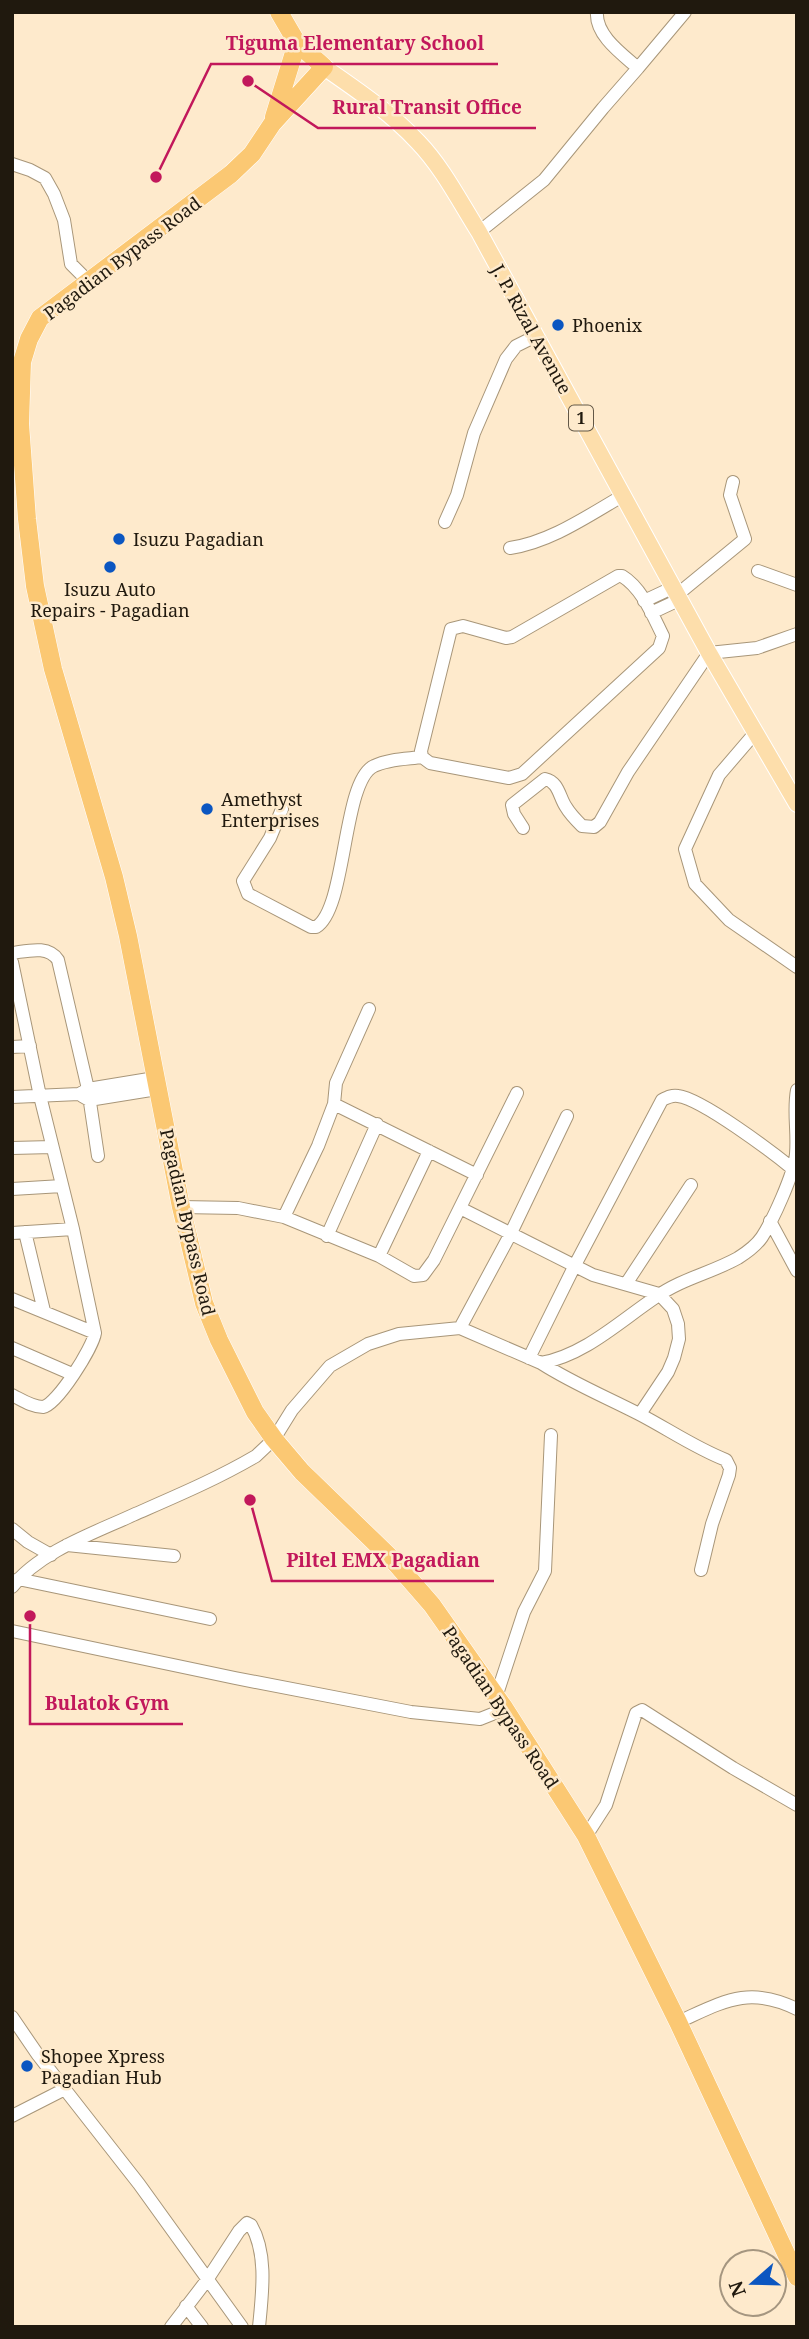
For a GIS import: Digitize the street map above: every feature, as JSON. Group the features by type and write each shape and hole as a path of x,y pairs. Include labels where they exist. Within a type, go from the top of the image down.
{"highway":[{"name":"1","path":"279,12 297,43"},
{"name":"J. P. Rizal Avenue","path":"297,43 324,67"},
{"name":"Pagadian Bypass Road","path":"272,124 297,43"},
{"name":"Pagadian Bypass Road","path":"324,67 272,124 252,154 231,174 40,318 29,339 22,362 17,447 41,617 53,669 114,877 181,1207 204,1303 219,1340 255,1412 274,1439 302,1472 392,1559 432,1605 501,1703 586,1836 678,2022 797,2277"}],"main road":[{"name":"J. P. Rizal Avenue","path":"324,67 370,98 420,143 440,170 479,232 709,653 797,804"}],"street":[{"path":"597,12 596,19 601,32 638,68"},
{"path":"479,232 544,180 685,12"},
{"path":"12,164 45,178 64,220 71,264 88,281"},
{"path":"445,522 457,495 474,433 506,359 516,346 536,336"},
{"path":"651,613 745,539 730,495 733,482"},
{"path":"510,548 545,538 624,495"},
{"path":"758,571 797,585"},
{"path":"618,576 630,581 651,613 663,636 659,648 522,774 509,778 430,763 422,757 421,751 451,629 463,625 506,638 618,576"},
{"path":"644,601 678,593"},
{"path":"523,828 512,805 545,779 555,783 566,809 582,826 594,827 600,822 628,772 709,653 757,648 786,640 796,632"},
{"path":"755,733 719,775 685,849 695,884 729,920 797,967"},
{"path":"282,809 277,826 243,881 243,886 248,894 312,928 316,927 321,925 327,916 332,901 364,773 374,766 422,757"},
{"path":"12,953 44,950 53,953 58,960 98,1156"},
{"path":"12,962 16,997 30,1046 95,1333 90,1349 54,1401 48,1405 31,1405 12,1395"},
{"path":"284,1217 318,1146 334,1104 335,1083 369,1009"},
{"path":"12,1047 30,1046"},
{"path":"12,1097 85,1094 156,1083"},
{"path":"535,1360 571,1354 659,1294 739,1257 761,1239 793,1169 796,1154 797,1090"},
{"path":"181,1207 238,1208 284,1217 379,1256 414,1276 423,1275 428,1271 517,1093"},
{"path":"535,1360 575,1265 662,1100 681,1096 702,1107 753,1138 793,1169"},
{"path":"334,1104 477,1175"},
{"path":"460,1328 510,1235 567,1116"},
{"path":"327,1236 377,1124"},
{"path":"12,1148 52,1147"},
{"path":"379,1256 429,1151"},
{"path":"626,1284 691,1185"},
{"path":"12,1189 62,1186"},
{"path":"460,1208 593,1275 659,1294 673,1309 679,1339 668,1372 640,1414"},
{"path":"770,1222 797,1271"},
{"path":"44,1311 19,1233 73,1229"},
{"path":"12,1299 95,1333"},
{"path":"15,1583 67,1545 244,1463 267,1448 313,1384 330,1366 348,1354 368,1344 399,1335 460,1328 535,1360 729,1464 730,1475 712,1524 701,1570"},
{"path":"12,1348 72,1374"},
{"path":"12,1631 411,1712 480,1719 501,1703 524,1612 545,1571 551,1435"},
{"path":"12,1529 51,1555"},
{"path":"67,1545 174,1556"},
{"path":"15,1583 210,1619"},
{"path":"586,1836 606,1805 636,1713 642,1710 797,1805"},
{"path":"678,2022 750,1996 762,1996 797,2009"},
{"path":"12,2017 38,2055 139,2184 242,2327"},
{"path":"12,2116 65,2089"},
{"path":"171,2327 207,2280 239,2231 247,2224 251,2225 261,2254 262,2302 259,2327"},
{"path":"186,2306 202,2327"},
{"path":"228,2327 230,2312"}],"place":[{"name":"Rural Transit Office","path":"248,81"},
{"name":"Tiguma Elementary School","path":"156,177"},
{"name":"Phoenix","path":"558,325"},
{"name":"Isuzu Pagadian","path":"119,539"},
{"name":"Isuzu Auto Repairs - Pagadian","path":"110,567"},
{"name":"Amethyst Enterprises","path":"207,809"},
{"name":"Piltel EMX Pagadian","path":"250,1500"},
{"name":"Bulatok Gym","path":"30,1616"},
{"name":"Shopee Xpress Pagadian Hub","path":"27,2066"}]}
